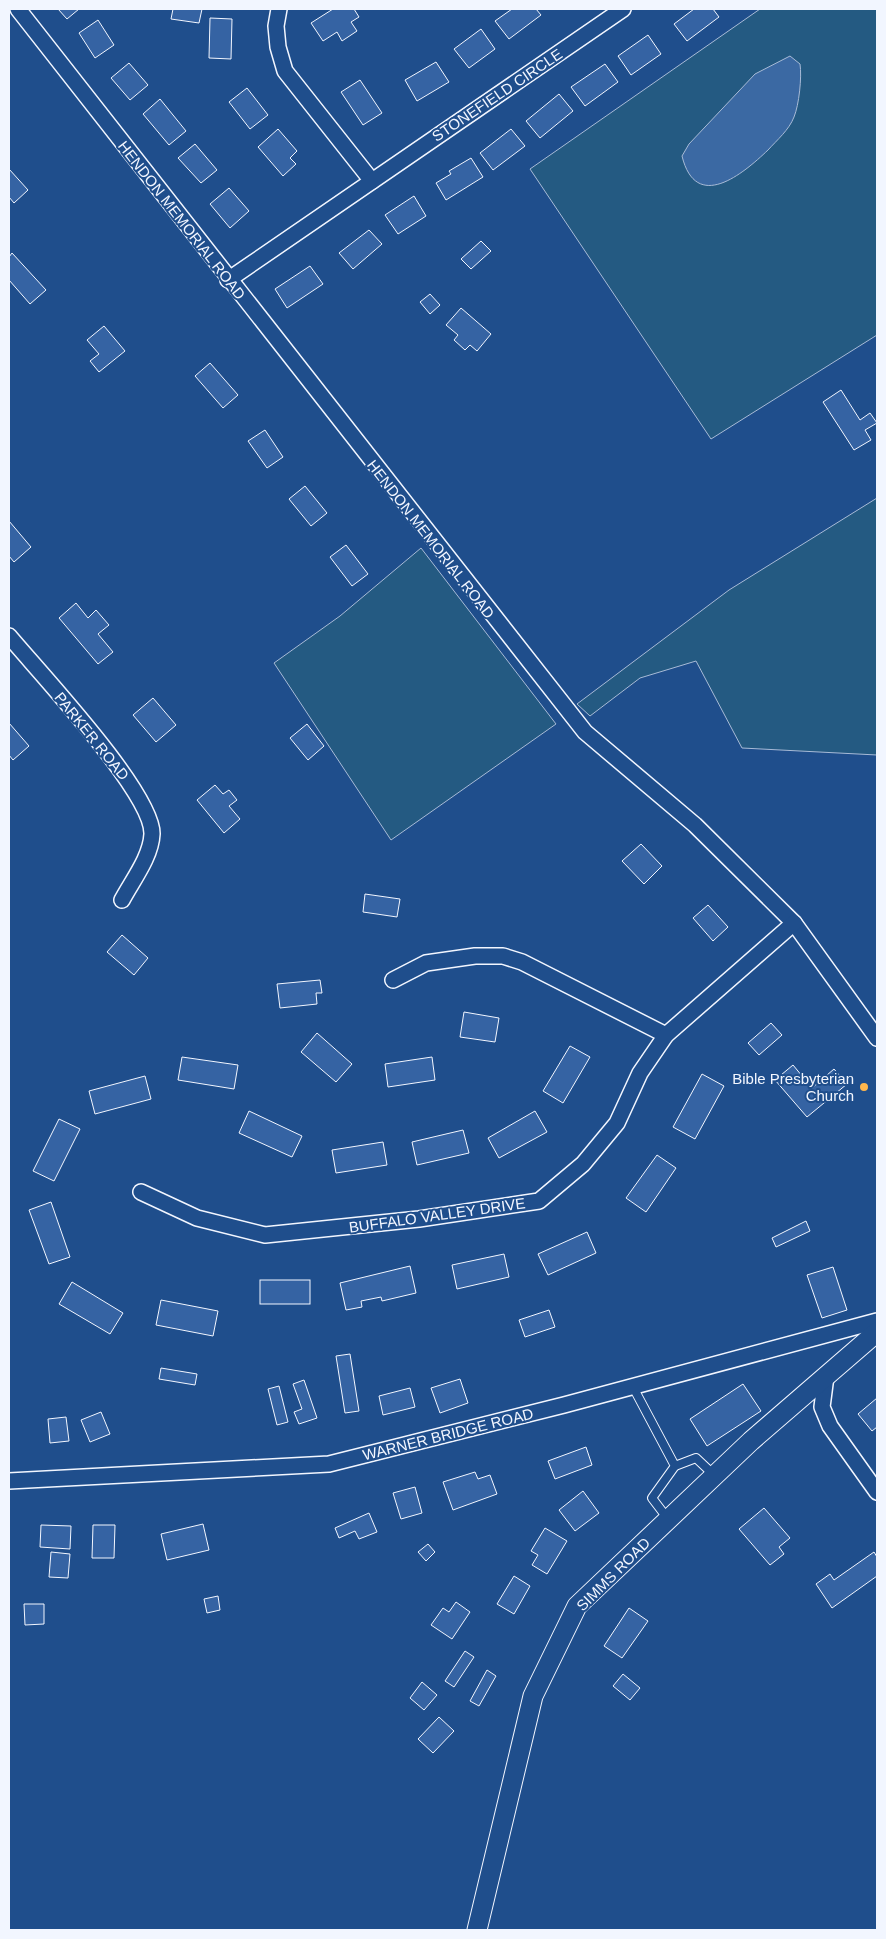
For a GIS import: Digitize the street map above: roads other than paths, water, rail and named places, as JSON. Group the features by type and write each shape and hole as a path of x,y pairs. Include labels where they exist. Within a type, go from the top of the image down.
{"street":[{"name":"HENDON MEMORIAL ROAD","path":"18,9 228,280 585,732 695,826 794,923 877,1038"},
{"path":"279,9 276,26 278,47 285,71 372,181"},
{"name":"STONEFIELD CIRCLE","path":"228,280 623,9"},
{"name":"PARKER ROAD","path":"9,636 128,778 146,811 152,834 146,855 122,900"},
{"name":"BUFFALO VALLEY DRIVE","path":"142,1192 197,1218 265,1235 420,1220 539,1200 583,1164 617,1123 640,1073 666,1035 794,923"},
{"path":"393,980 426,963 475,956 503,956 522,962 666,1035"},
{"name":"WARNER BRIDGE ROAD","path":"9,1481 330,1464 877,1321"},
{"name":"SIMMS ROAD","path":"477,1930 533,1696 577,1606 714,1475 877,1332"},
{"path":"826,1376 822,1407 824,1414 830,1426 877,1492"}],"lane":[{"path":"633,1386 674,1466"},
{"path":"668,1519 652,1498 674,1466 696,1458 714,1475"}],"place":[{"name":"Bible Presbyterian Church","path":"864,1087"}]}
